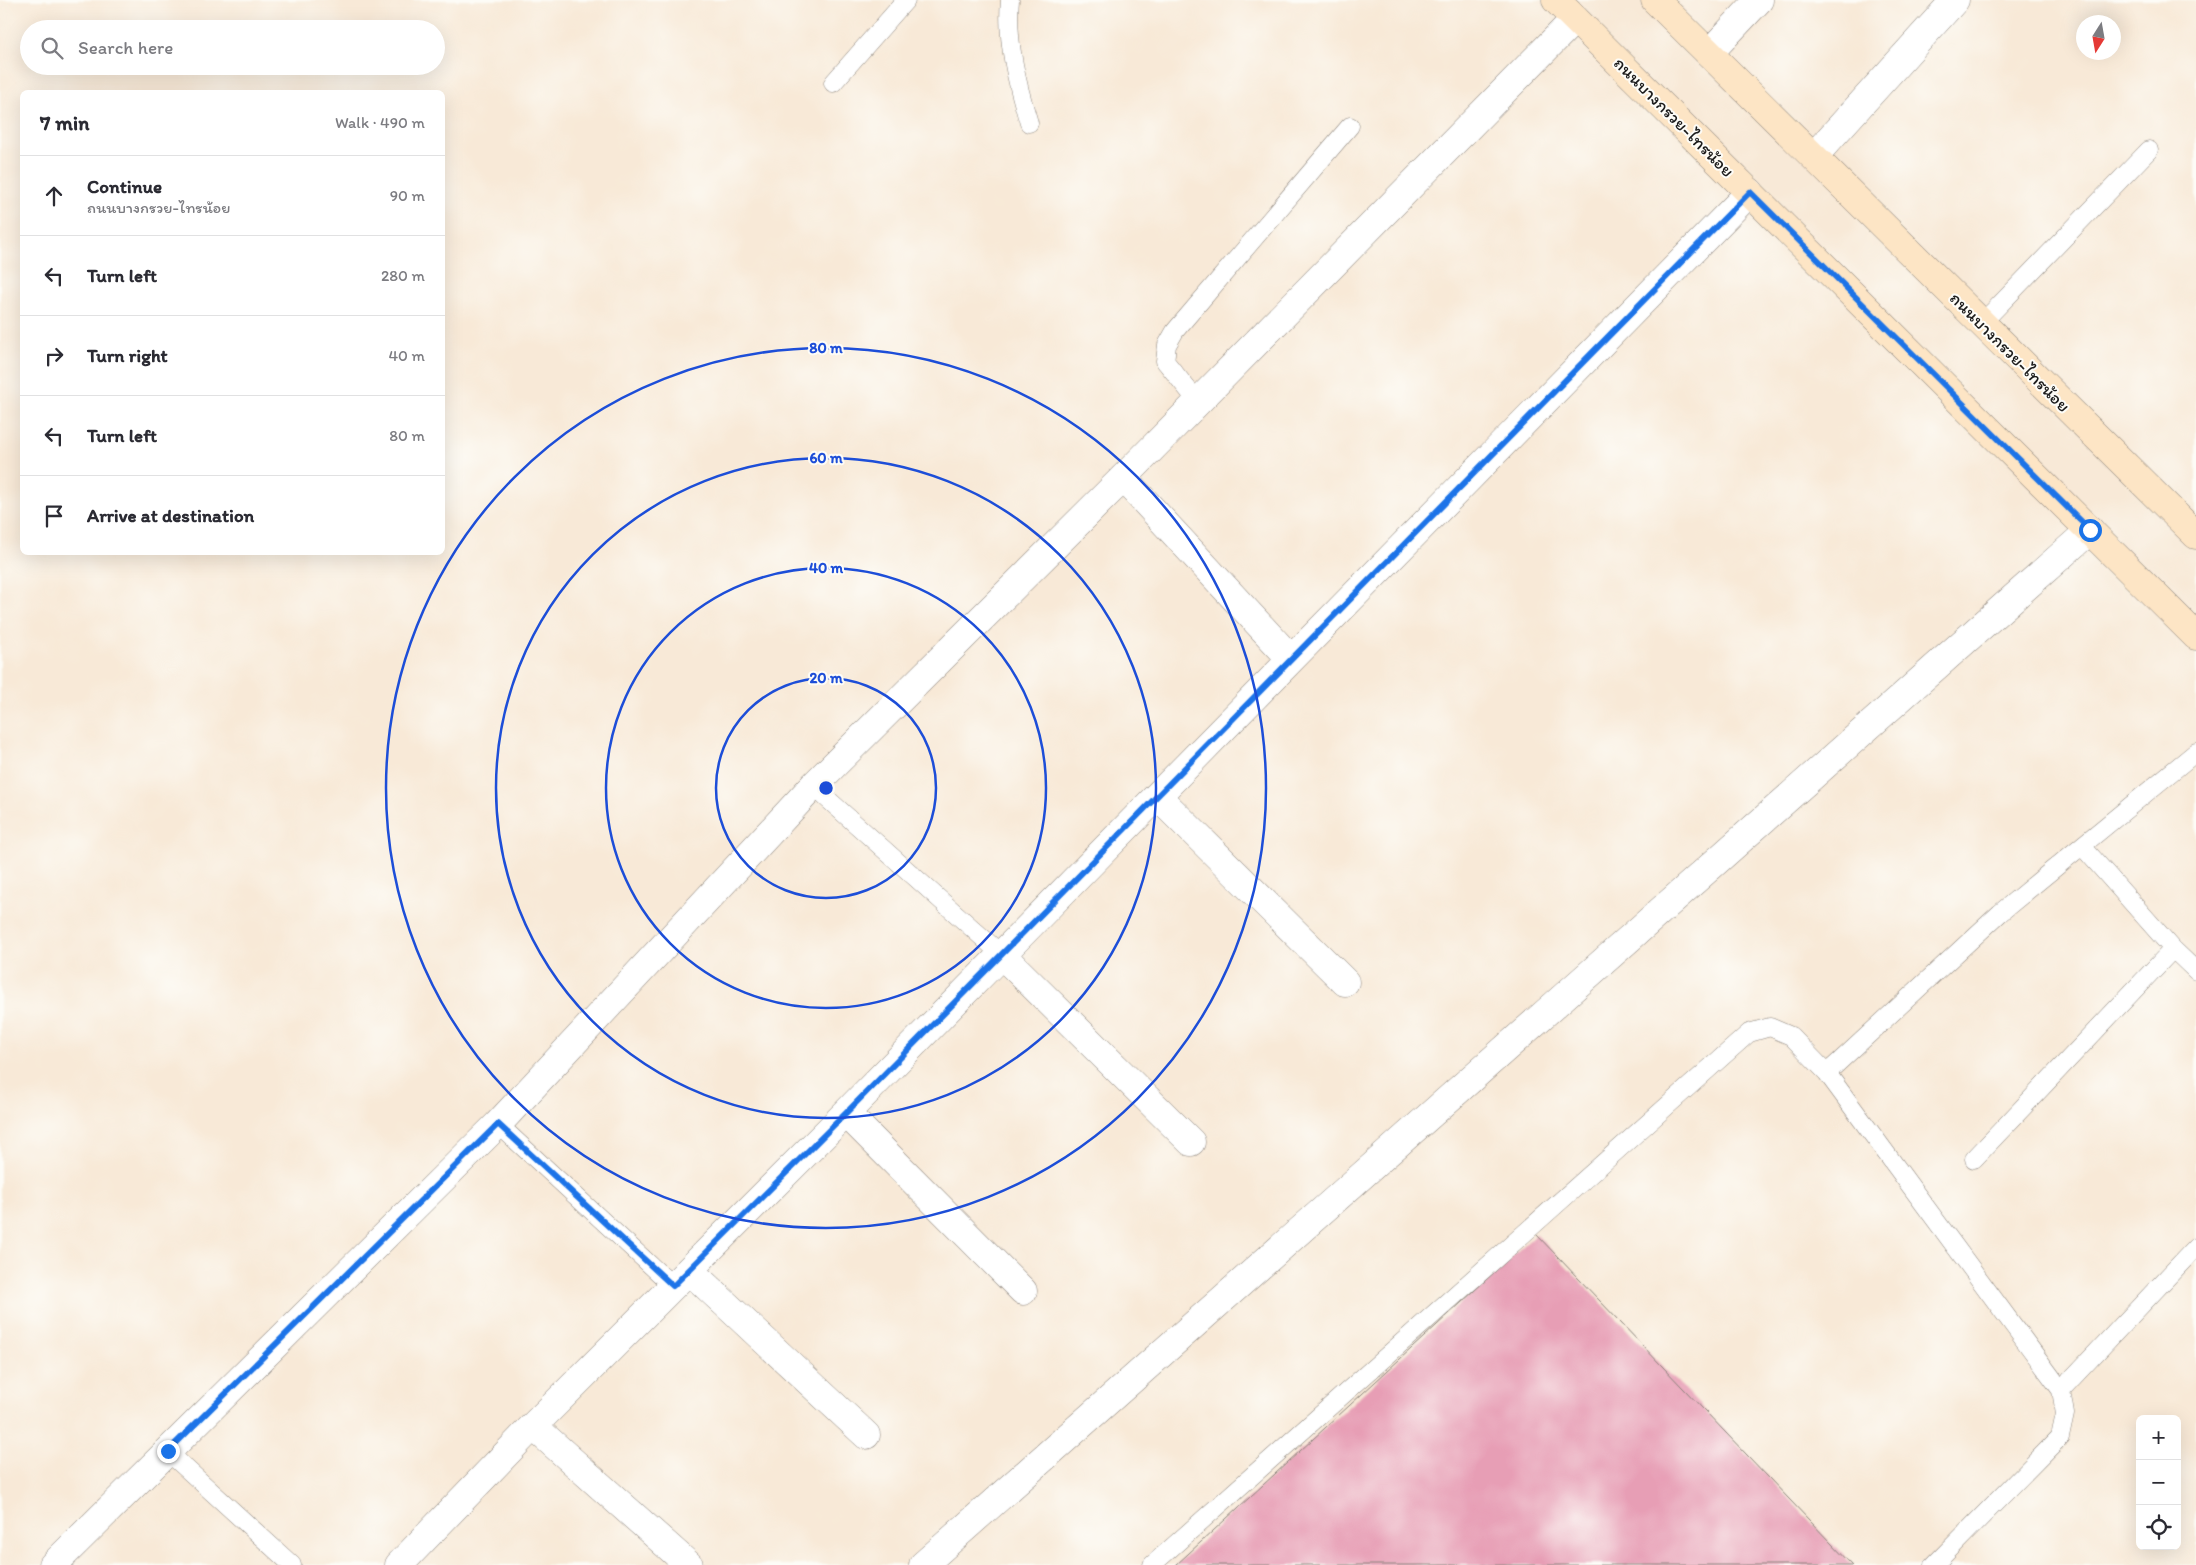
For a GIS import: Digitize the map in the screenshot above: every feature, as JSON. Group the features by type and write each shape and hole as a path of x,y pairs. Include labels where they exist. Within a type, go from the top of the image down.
{"main road":[{"name":"ถนนบางกรวย-ไทรน้อย","path":"1655,0 2196,535"},
{"name":"ถนนบางกรวย-ไทรน้อย","path":"1566,9 2196,636"}],"street":[{"path":"1709,53 1759,0"},
{"path":"1814,156 1955,0"},
{"path":"53,1565 498,1124 814,786 1198,402 1566,9"},
{"path":"399,1565 533,1426 1002,955 1750,192"},
{"path":"1123,478 1291,659"},
{"path":"923,1565 2090,530"},
{"path":"1158,796 1345,982"},
{"path":"1002,955 1191,1142"},
{"path":"846,1113 1023,1291"},
{"path":"681,1278 866,1434"},
{"path":"533,1426 689,1565"}],"lane":[{"path":"833,83 906,0"},
{"path":"1010,0 1008,18 1018,88 1029,123"},
{"path":"1198,402 1165,361 1167,345 1174,331 1350,126"},
{"path":"1981,324 2149,150"},
{"path":"1827,1073 2000,913 2196,752"},
{"path":"814,786 1002,955"},
{"path":"2082,846 2173,949 2196,970"},
{"path":"1974,1159 2173,949"},
{"path":"1152,1565 1749,1033 1770,1027 1791,1036 1827,1073 2061,1390 2065,1414 2060,1437 1934,1565"},
{"path":"498,1124 681,1278"},
{"path":"2061,1390 2196,1248"},
{"path":"168,1451 292,1565"}],"building":[{"path":"1536,1234 1852,1565 1176,1565"}],"route":[{"path":"168,1451 498,1124 673,1286 1002,955 1750,192 2090,530"}]}
